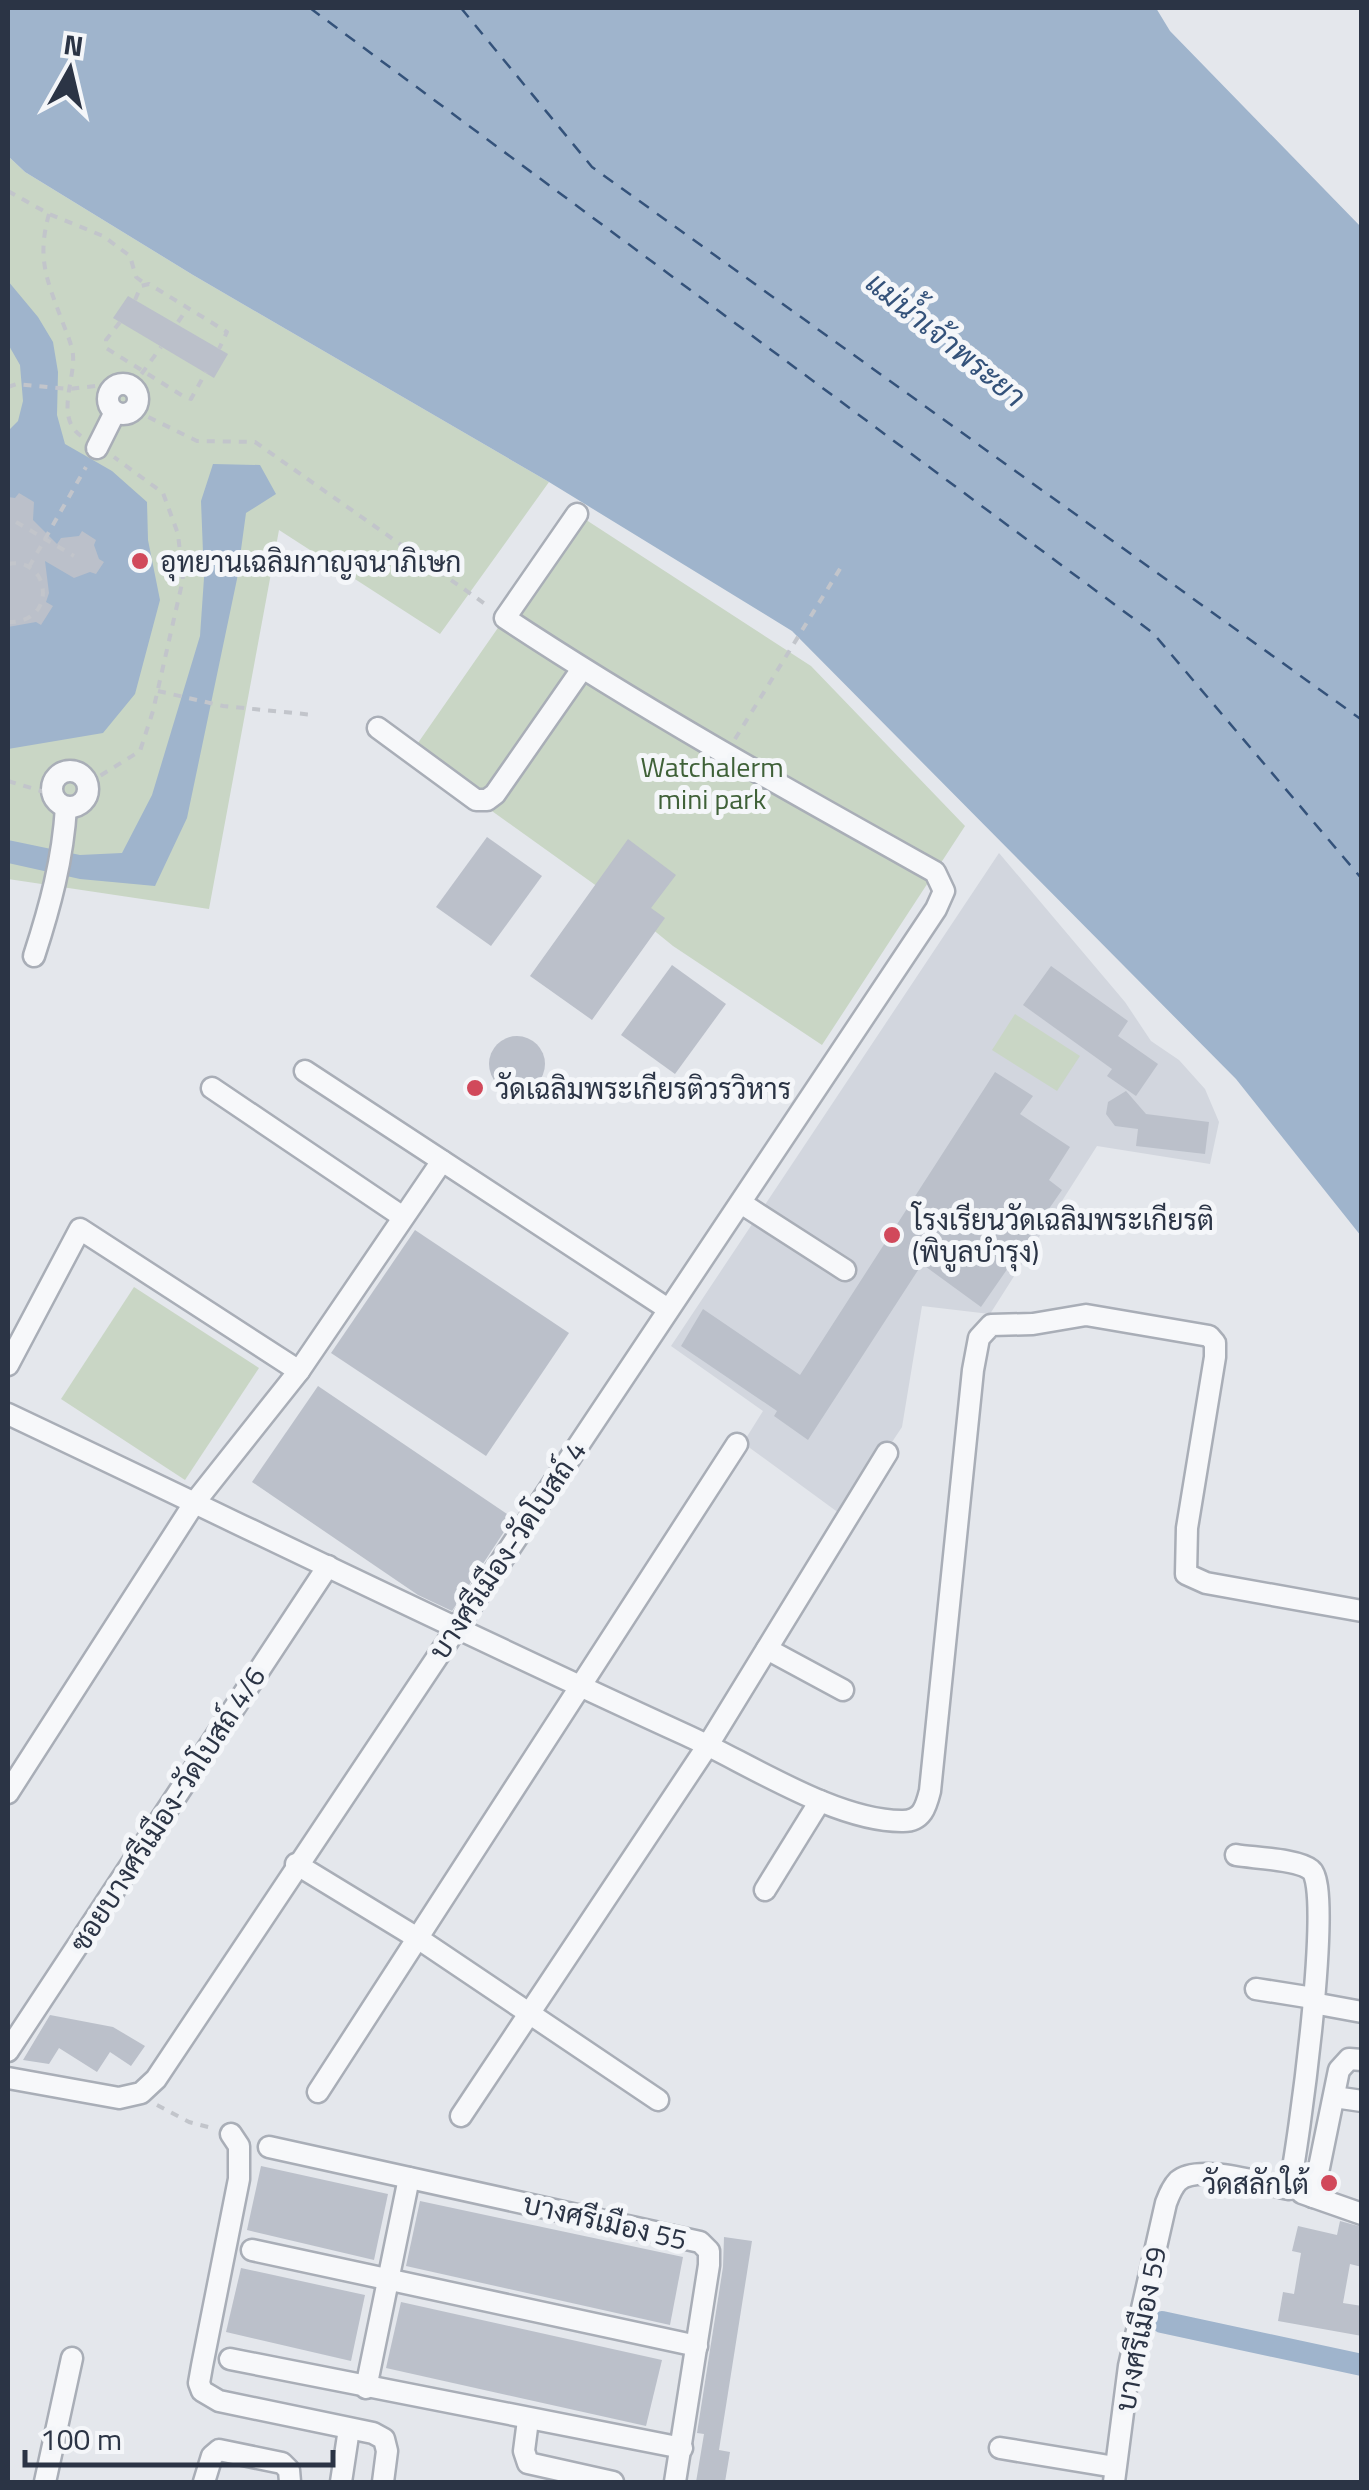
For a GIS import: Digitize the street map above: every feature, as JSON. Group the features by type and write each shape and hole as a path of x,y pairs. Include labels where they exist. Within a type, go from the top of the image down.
{"street":[{"path":"97,448 120,405 118,385 138,379"},
{"path":"578,514 505,618 725,754"},
{"path":"378,728 476,800 487,800 582,669"},
{"name":"บางศรีเมือง-วัดโบสถ์ 4","path":"141,2093 156,2079 741,1203 936,909 944,891 935,872 725,754"},
{"path":"34,956 63,850 59,801 53,781 62,772 79,774 87,784 82,802 59,801"},
{"path":"305,1071 668,1309"},
{"path":"212,1088 402,1218"},
{"path":"8,1793 195,1502 298,1370 442,1161"},
{"path":"741,1203 846,1270"},
{"path":"8,1365 80,1229 298,1370"},
{"path":"8,1414 454,1630 820,1800 906,1821 926,1809 979,1338 992,1325 1033,1324 1086,1314 1208,1336 1215,1343 1215,1358 1187,1528 1186,1574 1206,1583 1362,1610"},
{"path":"318,2092 737,1444"},
{"path":"461,2116 708,1745 887,1453"},
{"name":"ซอยบางศรีเมือง-วัดโบสถ์ 4/6","path":"8,2051 328,1566"},
{"path":"766,1649 842,1690"},
{"path":"765,1890 820,1800"},
{"path":"1236,1855 1299,1865 1318,1878 1313,2001 1289,2189 1362,2214"},
{"path":"296,1864 418,1939 658,2100"},
{"path":"1256,1989 1362,2012"},
{"path":"1313,2197 1339,2070 1349,2059 1362,2060"},
{"path":"9,2083 119,2098 141,2093"},
{"path":"1334,2097 1362,2101"},
{"path":"231,2134 239,2146 240,2180 202,2366 202,2391 220,2400 373,2433 384,2439 387,2451 383,2482"},
{"name":"บางศรีเมือง 55","path":"269,2148 700,2242 709,2251 709,2265 675,2482"},
{"name":"บางศรีเมือง 59","path":"1114,2475 1129,2366 1145,2291 1166,2202 1179,2180 1196,2174 1289,2189"},
{"path":"366,2388 408,2178"},
{"path":"252,2250 697,2346"},
{"path":"45,2482 72,2358"},
{"path":"230,2359 682,2448"},
{"path":"528,2420 524,2451 528,2463 613,2482"},
{"path":"341,2482 349,2429"},
{"path":"1000,2448 1114,2475"},
{"path":"204,2482 212,2456 218,2450 282,2463 290,2470 290,2482"}],"path":[{"path":"8,190 49,214 104,236 130,256 136,277 227,332 219,348"},
{"path":"49,214 42,238 43,271 73,355 65,388 74,432 127,463 163,493 178,534 183,580 140,751 87,784"},
{"path":"135,300 144,283"},
{"path":"178,322 187,309"},
{"path":"120,322 104,345 138,379 191,399 206,372"},
{"path":"138,379 161,347"},
{"path":"8,386 96,386 120,405 197,441 255,442 505,618"},
{"path":"29,567 97,448"},
{"path":"16,522 74,556"},
{"path":"8,564 29,567 40,577 44,590 42,605 33,616 8,622"},
{"path":"725,754 843,564"},
{"path":"158,691 223,706 314,715"},
{"path":"8,781 59,801"},
{"path":"141,2093 163,2110 231,2134"}],"shaded area":[{"name":"โรงเรียนวัดเฉลิมพระเกียรติ (พิบูลบำรุง)","path":"999,853 1125,1002 1151,1041 1179,1060 1205,1089 1219,1122 1210,1164 1097,1146 990,1314 922,1306 902,1427 843,1516 743,1443 763,1411 671,1346"}],"green space":[{"name":"อุทยานเฉลิมกาญจนาภิเษก","path":"8,156 25,172 193,275 549,482 440,634 279,530 209,909 8,879"},
{"name":"Watchalerm mini park","path":"577,514 811,666 965,826 822,1045 673,946 619,902 411,753"},
{"path":"1015,1014 1080,1056 1057,1091 992,1050"},
{"path":"134,1287 259,1368 185,1480 61,1399"}],"water":[{"name":"แม่น้ำเจ้าพระยา","path":"8,8 1156,8 1170,31 1361,227 1361,1236 1236,1079 792,631 549,482 193,275 25,172 8,156"},
{"path":"8,281 53,342 58,372 57,415 65,444 112,471 147,502 148,540 160,600 135,694 103,733 8,749 8,431 18,421 23,401 20,365 8,344"},
{"path":"213,464 260,465 276,494 246,513 237,579 187,818 155,886 80,879 8,863 8,840 80,855 122,853 152,795 200,636 204,578 201,501"}],"building":[{"path":"128,296 228,354 214,378 113,318"},
{"path":"19,493 34,502 33,520 57,544 61,538 79,536 82,531 96,540 99,559 104,562 96,574 90,572 74,578 45,561 49,593 46,602 53,606 41,625 36,622 8,627 8,497 15,498"},
{"path":"487,837 542,876 491,946 436,907"},
{"path":"628,839 676,875 651,908 665,918 592,1020 530,976"},
{"path":"672,965 726,1004 675,1074 621,1035"},
{"path":"1051,966 1128,1021 1118,1036 1158,1064 1136,1096 1107,1076 1112,1069 1023,1005"},
{"path":"517,1036 537,1044 545,1064 537,1084 517,1092 497,1084 489,1064 497,1044"},
{"path":"995,1072 1033,1096 1020,1114 1070,1147 1049,1180 1062,1190 981,1307 922,1264 808,1440 774,1416 777,1411 681,1346 703,1309 800,1375"},
{"path":"1126,1091 1146,1114 1209,1122 1205,1154 1136,1146 1138,1129 1115,1126 1106,1114 1108,1102"},
{"path":"415,1230 569,1333 486,1456 331,1353"},
{"path":"318,1386 513,1518 452,1611 418,1595 252,1482"},
{"path":"50,2015 113,2027 145,2046 131,2066 110,2052 97,2072 59,2048 49,2064 23,2060"},
{"path":"261,2166 388,2194 374,2260 247,2230"},
{"path":"420,2201 683,2257 670,2325 406,2266"},
{"path":"1340,2221 1362,2227 1362,2267 1350,2264 1343,2303 1362,2306 1362,2336 1278,2321 1283,2292 1294,2294 1301,2253 1292,2251 1298,2226 1337,2235"},
{"path":"724,2237 752,2241 719,2450 730,2452 725,2482 696,2482 704,2434 697,2433 723,2267"},
{"path":"241,2268 365,2295 351,2361 226,2332"},
{"path":"401,2302 662,2360 646,2426 386,2368"}],"waterway":[{"path":"1162,2322 1362,2365"}],"ferry route":[{"path":"310,8 1153,633 1362,879"},
{"path":"461,8 592,167 1362,720"}],"place":[{"name":"อุทยานเฉลิมกาญจนาภิเษก","path":"140,561"},
{"name":"วัดเฉลิมพระเกียรติวรวิหาร","path":"475,1088"},
{"name":"โรงเรียนวัดเฉลิมพระเกียรติ (พิบูลบำรุง)","path":"892,1235"},
{"name":"วัดสลักใต้","path":"1329,2183"}]}
